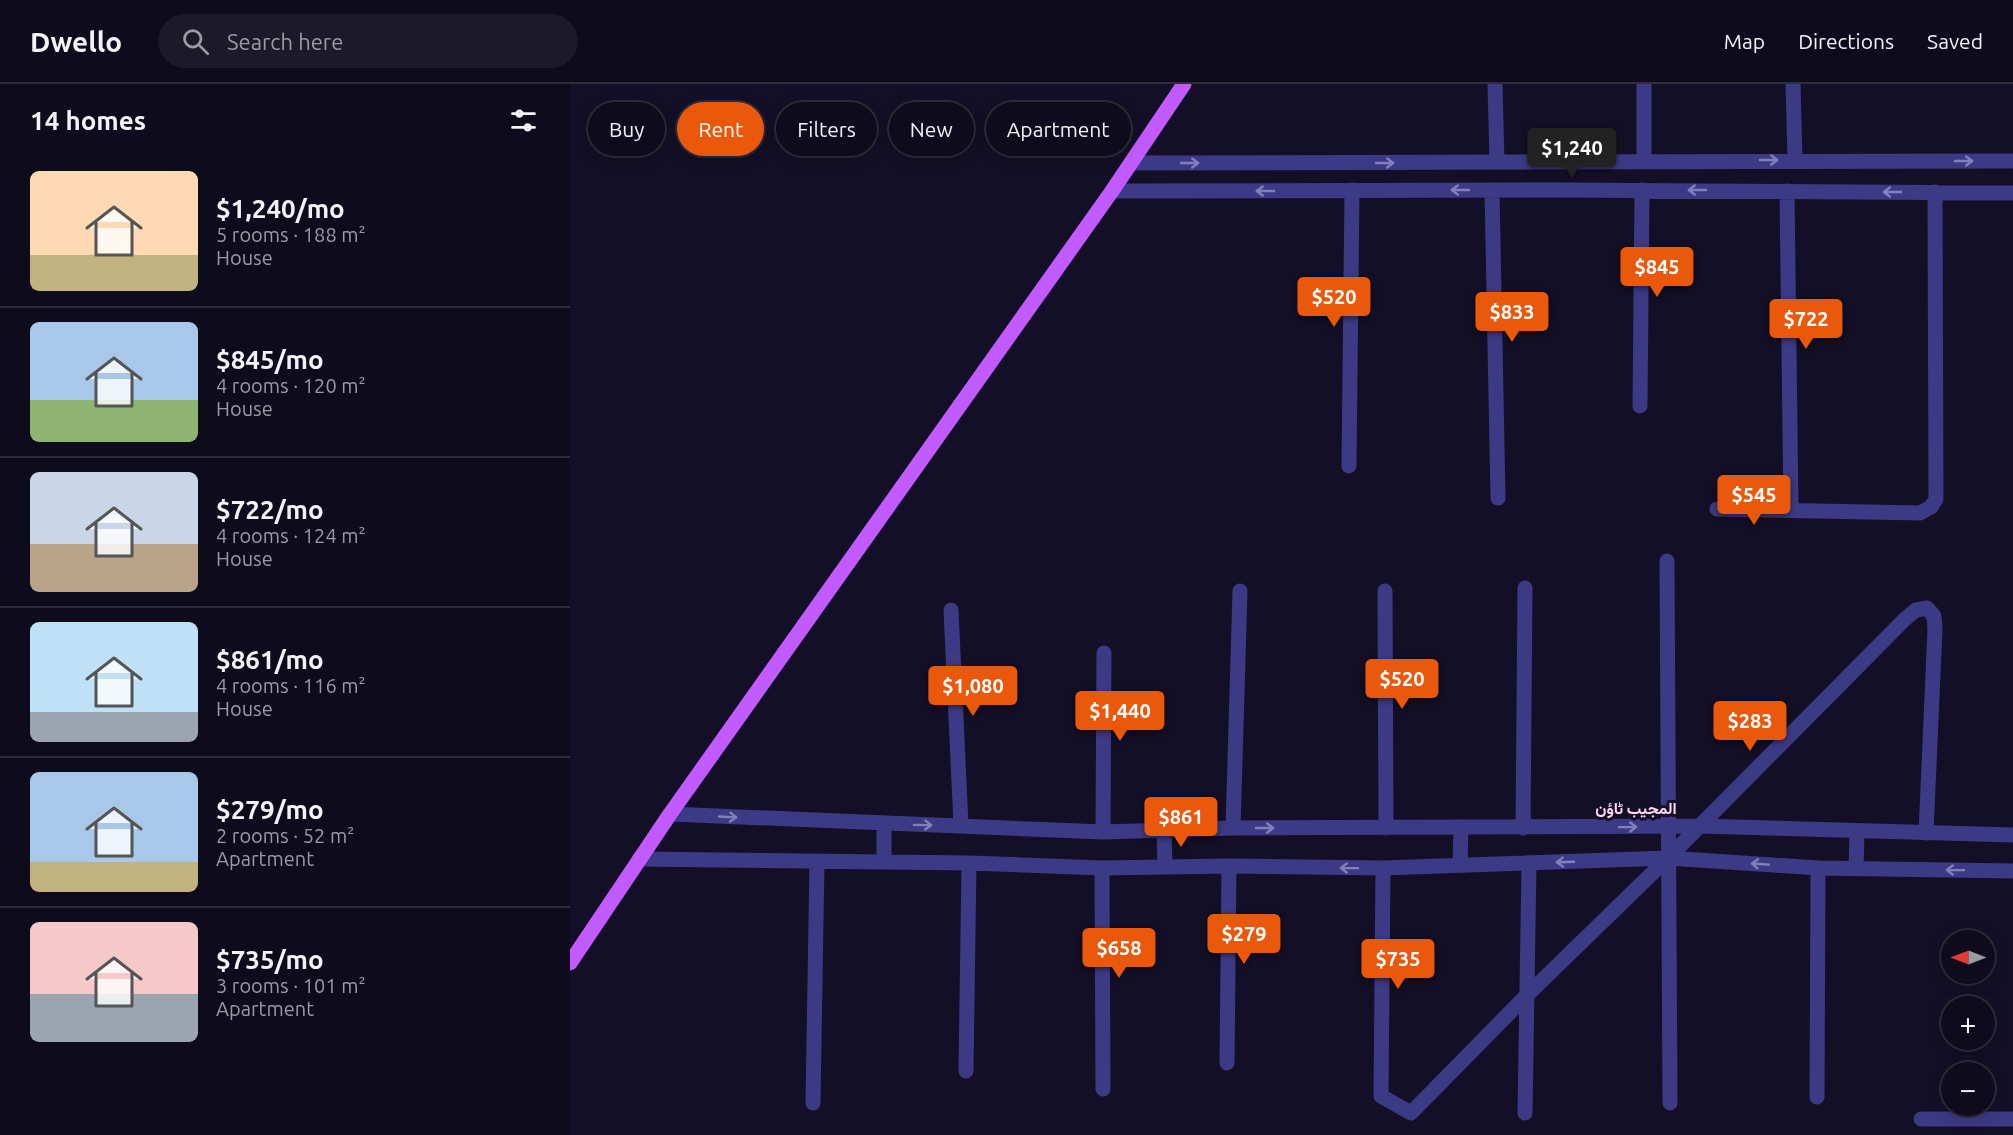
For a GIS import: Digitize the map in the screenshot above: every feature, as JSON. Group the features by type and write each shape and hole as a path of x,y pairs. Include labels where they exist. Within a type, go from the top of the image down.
{"main road":[{"path":"570,963 670,814 1112,192 1184,84"}],"street":[{"path":"1495,84 1497,162"},
{"path":"1644,84 1644,162"},
{"path":"1793,84 1795,160"},
{"path":"1131,164 2013,161"},
{"path":"1562,162 1563,190"},
{"path":"1349,466 1352,190"},
{"path":"1492,190 1498,498"},
{"path":"1640,406 1642,190"},
{"path":"1112,192 1642,190 2013,193"},
{"path":"1787,191 1791,509"},
{"path":"1717,509 1920,513 1930,507 1936,499 1935,192"},
{"path":"1667,561 1670,1103"},
{"path":"1523,828 1525,588"},
{"path":"1233,828 1239,591"},
{"path":"1385,591 1386,828"},
{"path":"1383,868 1381,1096 1411,1113 1905,619 1916,610 1927,608 1934,616 1935,629 1926,833"},
{"path":"951,610 961,825"},
{"path":"1103,832 1104,653"},
{"path":"670,814 1103,832 1233,828 1700,826 2013,835"},
{"path":"884,824 884,862"},
{"path":"1460,865 1461,827"},
{"path":"1164,830 1165,867"},
{"path":"1856,869 1857,831"},
{"path":"639,859 969,863 1102,868 1229,866 1383,868 1668,858 1818,868 2013,871"},
{"path":"813,1103 817,861"},
{"path":"966,1071 969,863"},
{"path":"1525,1113 1529,864"},
{"path":"1227,1063 1229,866"},
{"path":"1102,868 1103,1089"},
{"path":"1817,1097 1818,868"},
{"path":"1921,1119 2013,1119"}],"district":[{"name":"المجیب ٹاؤن","path":"1636,808"}]}
